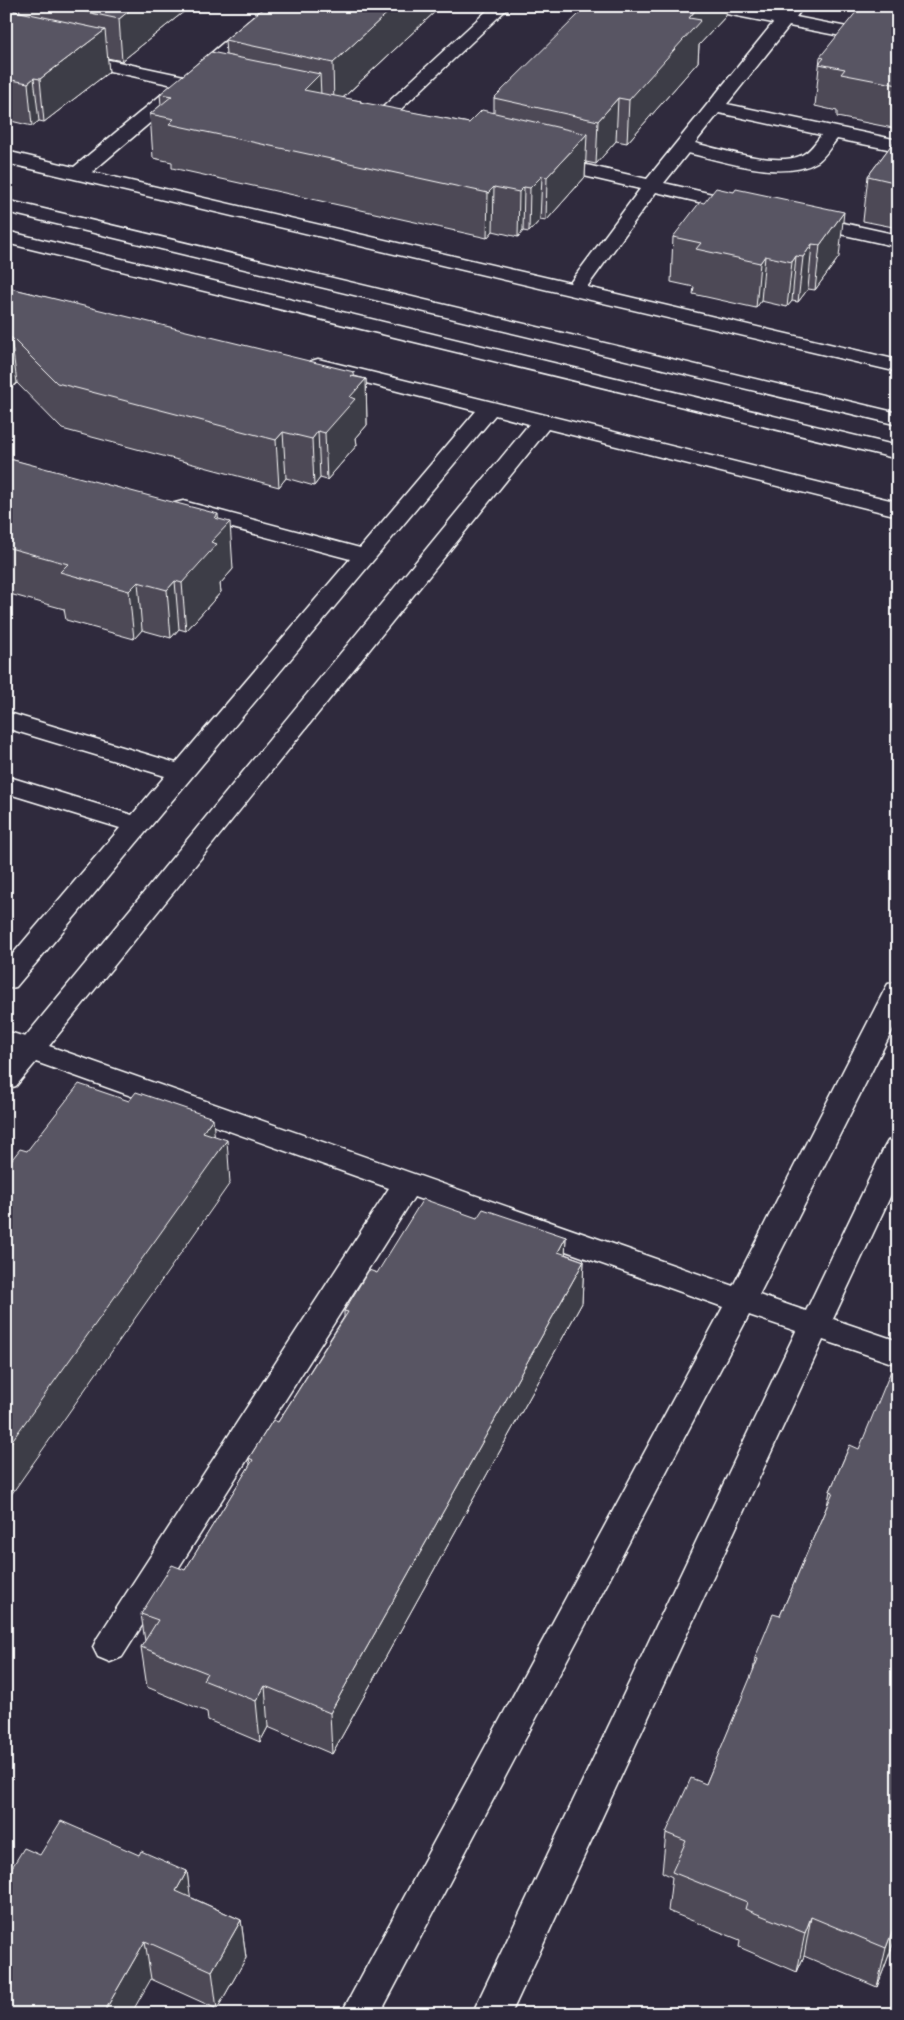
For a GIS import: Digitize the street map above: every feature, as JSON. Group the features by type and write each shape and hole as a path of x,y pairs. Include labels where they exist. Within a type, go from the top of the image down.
{"street":[{"path":"78,174 278,6"},
{"path":"378,122 502,6"},
{"path":"711,6 790,13 898,42"},
{"path":"575,290 652,185 790,13"},
{"path":"6,43 226,90"},
{"path":"714,107 898,146"},
{"path":"359,118 396,127"},
{"path":"683,146 765,163 785,165 810,158 833,132"},
{"path":"6,157 898,366"},
{"path":"529,157 765,211"},
{"path":"6,206 898,419"},
{"path":"794,218 898,242"},
{"path":"6,237 898,453"},
{"path":"297,360 898,509"},
{"path":"6,980 490,408"},
{"path":"6,1079 18,1045 543,421"},
{"path":"167,504 365,556"},
{"path":"6,720 182,773"},
{"path":"6,784 137,825"},
{"path":"360,2014 740,1301 898,991"},
{"path":"18,1045 740,1301 898,1353"},
{"path":"491,2014 898,1148"},
{"path":"110,1647 407,1183"}],"building":[{"path":"58,6 135,6 119,19"},
{"path":"266,6 395,6 333,63 225,40"},
{"path":"587,6 699,6 689,18 701,20 629,100 618,98 598,121 494,98"},
{"path":"861,6 898,6 898,85 841,74 845,69 819,64 824,58 820,57"},
{"path":"6,9 105,30 40,79 34,78 28,83 6,79"},
{"path":"211,52 320,74 304,90 469,123 482,110 587,134 547,177 542,176 530,188 524,187 519,192 494,187 488,193 169,124 174,119 150,114 172,96 160,94"},
{"path":"898,136 898,183 868,176"},
{"path":"716,188 734,192 736,189 844,212 820,245 812,244 803,257 796,256 792,262 765,256 760,263 696,249 701,243 673,237 700,202 704,203"},
{"path":"6,287 354,372 351,376 366,379 350,397 355,399 325,433 318,431 312,439 283,432 276,440 57,383 11,337 6,341"},
{"path":"6,458 218,514 215,518 230,522 211,542 217,544 182,583 175,581 167,590 138,582 129,591 60,572 68,564 6,547"},
{"path":"79,1084 129,1101 136,1092 213,1118 203,1132 227,1140 6,1449 6,1167 20,1149 27,1151"},
{"path":"423,1199 477,1218 483,1209 566,1237 558,1252 584,1261 330,1713 265,1686 256,1701 203,1680 207,1673 141,1647 158,1620 141,1614 172,1565 185,1570 253,1460 249,1458 273,1420 278,1422 348,1312 344,1311 369,1270 377,1273"},
{"path":"893,1366 898,1367 898,1916 886,1948 811,1917 805,1933 745,1909 747,1902 672,1872 686,1841 666,1833 691,1778 706,1784 758,1659 755,1658 773,1614 780,1616 833,1492 830,1491 850,1445 859,1449"},
{"path":"61,1821 139,1855 141,1851 187,1871 176,1891 241,1920 212,1971 145,1941 103,2014 6,2014 6,1877 24,1848 40,1855"}]}
